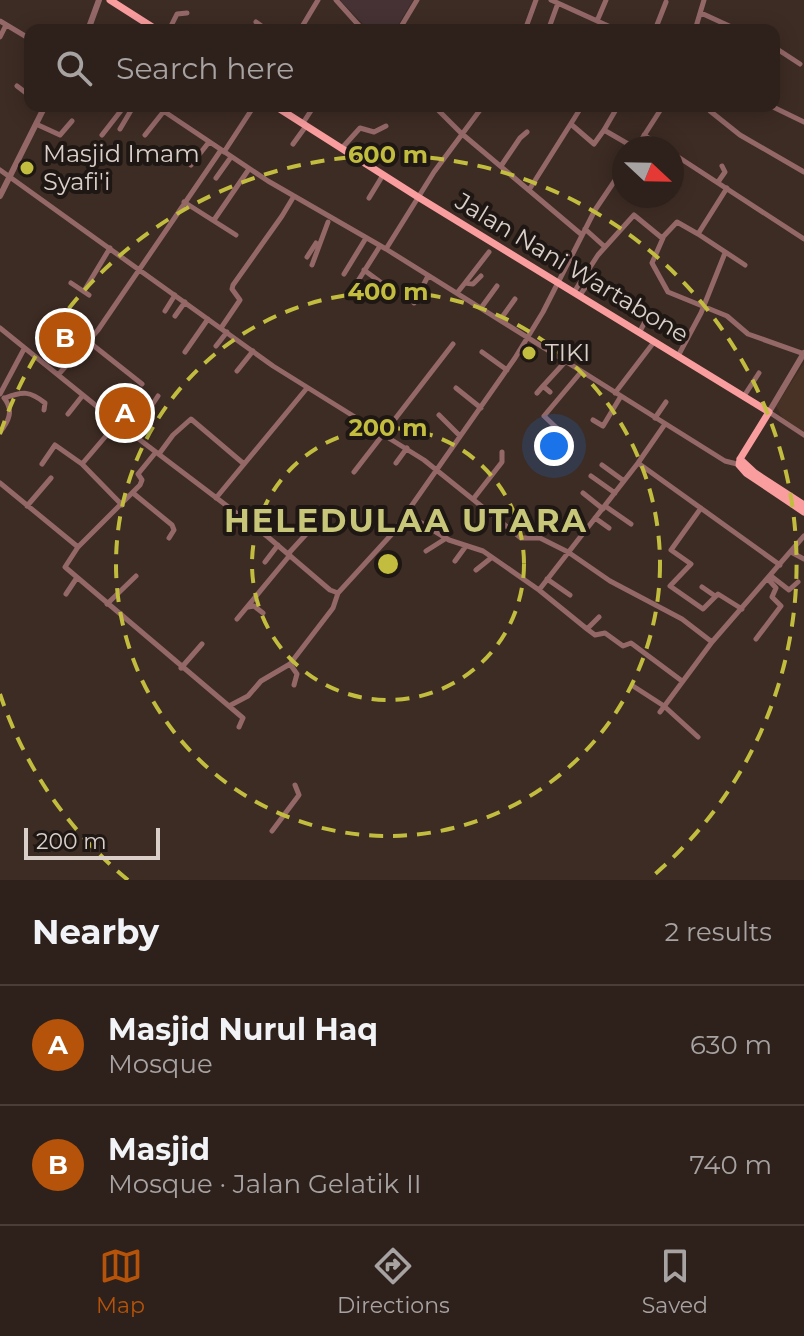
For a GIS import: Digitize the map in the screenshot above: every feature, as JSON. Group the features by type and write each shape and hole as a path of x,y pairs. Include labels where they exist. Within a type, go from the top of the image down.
{"main road":[{"path":"110,0 148,24"},
{"name":"Jalan Nani Wartabone","path":"285,112 769,412"},
{"path":"741,463 769,412"},
{"path":"741,463 804,505"},
{"path":"741,463 746,473 804,512"}],"street":[{"path":"90,24 99,0"},
{"path":"304,24 318,0"},
{"path":"336,0 358,24"},
{"path":"403,24 417,0"},
{"path":"527,24 536,0"},
{"path":"597,21 606,0"},
{"path":"697,24 704,0"},
{"path":"550,24 554,2 604,24"},
{"path":"657,24 666,2"},
{"path":"172,24 177,14 187,13"},
{"path":"701,13 725,24"},
{"path":"0,37 3,23 24,35"},
{"path":"780,51 800,64"},
{"path":"17,86 24,91"},
{"path":"780,110 803,121"},
{"path":"0,196 42,112"},
{"path":"102,135 120,112"},
{"path":"120,129 129,112"},
{"path":"145,135 163,112"},
{"path":"165,112 329,220 383,247 725,461 741,463"},
{"path":"58,375 89,342 250,112"},
{"path":"293,144 311,112"},
{"path":"440,112 529,190 605,247"},
{"path":"356,284 478,112"},
{"path":"529,190 579,112"},
{"path":"572,125 594,144 614,112"},
{"path":"644,135 659,112"},
{"path":"711,112 740,135 804,172"},
{"path":"36,124 60,135 72,121"},
{"path":"342,148 360,128 374,132 386,126"},
{"path":"604,130 615,136"},
{"path":"501,166 527,132"},
{"path":"191,165 209,142"},
{"path":"216,178 231,157"},
{"path":"684,161 804,239"},
{"path":"718,182 725,172 722,166"},
{"path":"214,220 249,169"},
{"path":"0,170 307,388 407,448 521,538 540,538 568,552 610,581 682,619 712,642"},
{"path":"369,198 383,174"},
{"path":"229,706 248,696 259,683 290,664 333,608 338,593 379,550 529,337 584,232 612,186"},
{"path":"698,234 727,188"},
{"path":"216,346 240,300 232,286 294,196"},
{"path":"184,202 236,235"},
{"path":"577,294 605,247 635,215 663,238"},
{"path":"307,257 329,220"},
{"path":"312,265 329,220"},
{"path":"745,265 677,222 663,238 652,263 668,292 727,316 748,334 804,354 769,412 804,435"},
{"path":"344,274 366,238"},
{"path":"71,283 87,293 110,248"},
{"path":"457,293 489,252"},
{"path":"678,356 725,253"},
{"path":"364,270 387,287"},
{"path":"577,294 594,275"},
{"path":"414,303 428,276"},
{"path":"465,283 473,284 481,276"},
{"path":"481,308 497,286"},
{"path":"165,311 175,295"},
{"path":"500,320 515,299"},
{"path":"175,316 185,302"},
{"path":"639,333 647,318"},
{"path":"185,352 208,319"},
{"path":"0,328 117,423 278,545 330,590 338,593"},
{"path":"89,342 142,384"},
{"path":"593,420 603,426 618,395 654,342"},
{"path":"354,472 453,344"},
{"path":"2,396 24,349"},
{"path":"237,371 253,351"},
{"path":"482,352 507,370"},
{"path":"537,393 565,362"},
{"path":"562,433 544,416 581,372"},
{"path":"744,397 759,373"},
{"path":"543,386 550,392"},
{"path":"216,498 307,388"},
{"path":"456,388 481,408"},
{"path":"2,396 30,393 45,403 44,410"},
{"path":"68,414 83,395"},
{"path":"0,432 9,416 9,405 2,396"},
{"path":"133,434 158,396"},
{"path":"655,418 666,402"},
{"path":"439,415 460,436"},
{"path":"241,725 229,706 76,579 65,565 78,547 133,493 142,481 138,474 191,419 244,464"},
{"path":"82,464 117,423"},
{"path":"539,590 665,424"},
{"path":"42,464 55,445 82,464 122,505"},
{"path":"396,463 407,448"},
{"path":"474,498 502,462 502,452"},
{"path":"638,463 781,565"},
{"path":"602,465 624,481"},
{"path":"591,476 615,493"},
{"path":"27,506 51,478"},
{"path":"0,483 78,547"},
{"path":"133,493 172,525 174,530 169,538"},
{"path":"583,493 631,524"},
{"path":"701,508 671,550 691,564 670,586 703,609 718,594 742,609"},
{"path":"405,513 446,538 483,551 595,635 605,633 623,646 631,643 682,681"},
{"path":"595,518 609,528"},
{"path":"237,619 320,519"},
{"path":"662,709 712,642 804,536"},
{"path":"426,551 446,538"},
{"path":"265,562 278,545"},
{"path":"455,561 466,546"},
{"path":"791,552 804,559"},
{"path":"476,570 491,558"},
{"path":"107,604 136,576"},
{"path":"770,578 789,590 798,582"},
{"path":"770,578 776,588 772,596"},
{"path":"66,594 76,579"},
{"path":"547,579 570,595"},
{"path":"702,587 715,596"},
{"path":"756,639 780,608 772,596 760,588"},
{"path":"248,607 254,606 263,613"},
{"path":"587,629 599,617"},
{"path":"181,668 202,644"},
{"path":"290,664 297,674 294,685"},
{"path":"633,686 698,737"},
{"path":"272,831 299,795 295,785"}],"shaded area":[{"path":"340,0 413,0 399,24 363,24"},
{"path":"804,363 804,433 783,419 776,406"}],"place":[{"name":"Masjid Imam Syafi'i","path":"27,168"},
{"name":"Masjid","path":"65,338"},
{"name":"TIKI","path":"529,353"},
{"name":"Masjid Nurul Haq","path":"125,413"}],"district":[{"name":"HELEDULAA UTARA","path":"406,521"}]}
